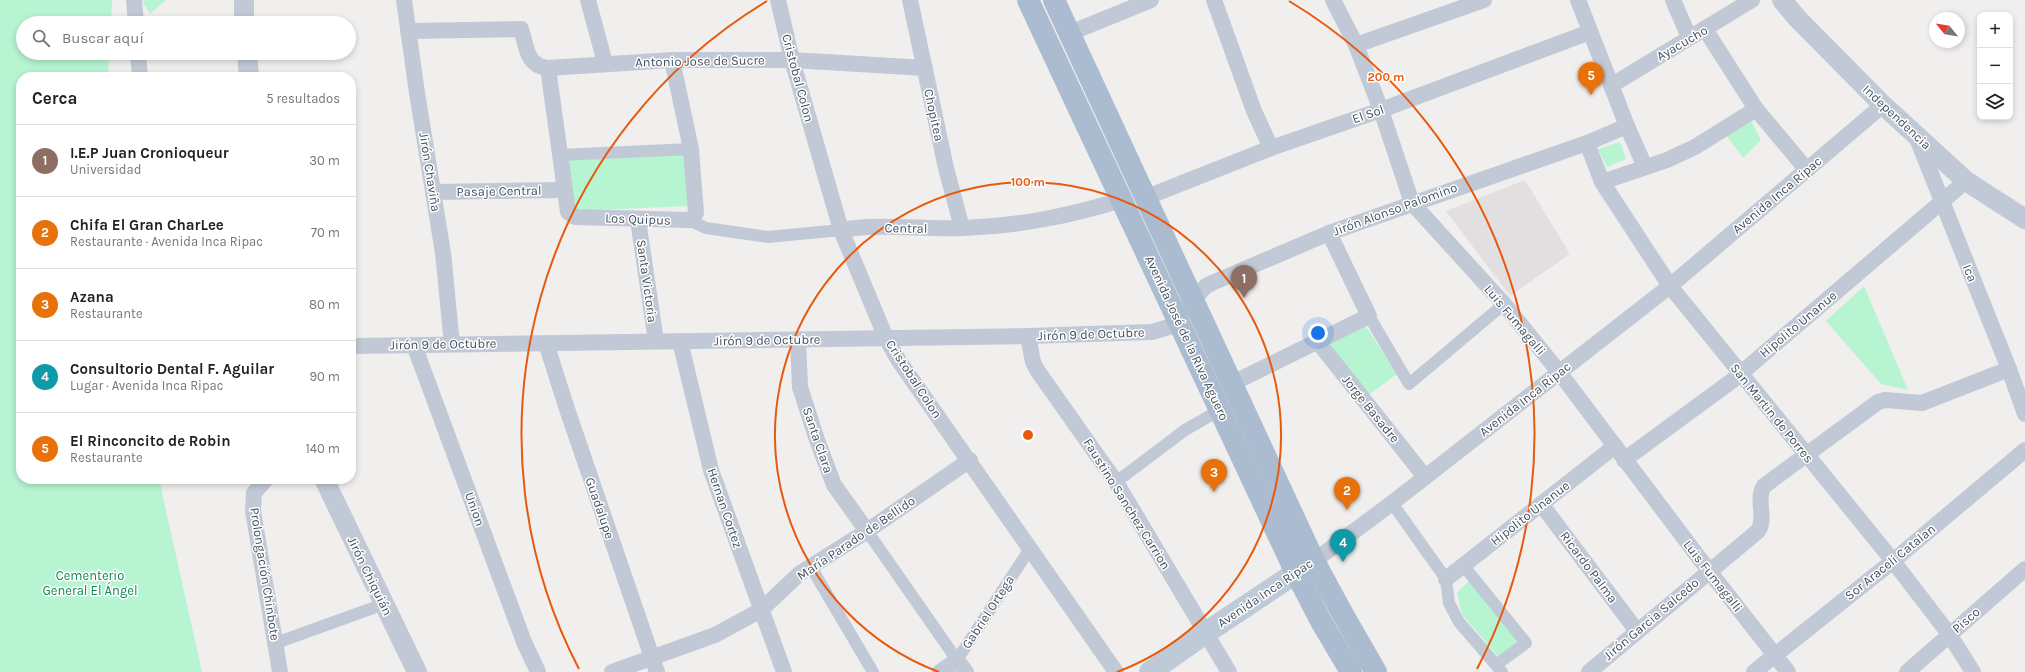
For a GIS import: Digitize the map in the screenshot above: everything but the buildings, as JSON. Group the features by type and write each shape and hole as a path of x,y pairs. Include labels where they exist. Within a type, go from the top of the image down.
{"main road":[{"name":"Avenida José de la Riva Aguero","path":"1028,0 1296,573 1322,623 1352,672"},
{"name":"Avenida José de la Riva Aguero","path":"1054,0 1147,197 1314,560 1340,611 1376,672"},
{"name":"Avenida Inca Ripac","path":"1150,672 1206,632 1314,560"}],"street":[{"path":"134,0 135,16"},
{"path":"244,0 244,16"},
{"name":"Jirón Chaviña","path":"404,0 443,253 452,344"},
{"path":"588,0 605,63"},
{"name":"Cristobal Colon","path":"778,0 792,60 842,230 886,338 899,361 970,460 1116,672"},
{"name":"Chopitea","path":"910,0 946,168 962,228"},
{"path":"1070,33 1151,0"},
{"path":"1214,0 1254,111 1271,148"},
{"name":"Luis Fumagalli","path":"1333,0 1356,45 1381,110 1412,203 1504,304 1615,446 1708,571 1788,672"},
{"path":"1356,45 1484,0"},
{"path":"1578,0 1627,126 1645,166"},
{"path":"1673,0 1689,37"},
{"name":"Ayacucho","path":"1612,85 1752,0"},
{"name":"Independencia","path":"1782,0 1797,18 1883,105 1966,181 2025,219"},
{"path":"408,31 521,29 531,61 538,67 548,68"},
{"path":"1705,29 1756,109 1807,170"},
{"name":"El Sol","path":"1147,197 1271,148 1381,110 1590,32"},
{"path":"139,60 140,72"},
{"path":"248,60 249,72"},
{"name":"Antonio Jose de Sucre","path":"548,68 605,63 672,60 792,60 924,68"},
{"name":"Los Quipus","path":"548,68 568,212 575,217 638,220 689,220 693,218 696,213 690,149 672,60"},
{"name":"Avenida Inca Ripac","path":"1314,560 1392,503 1670,286 1883,105"},
{"path":"1602,182 1645,166 1667,160 1695,147 1756,109"},
{"name":"Jirón Alonso Palomino","path":"1178,318 1206,286 1329,233 1587,143 1627,126"},
{"name":"Ica","path":"1915,133 1941,202 2009,369 2025,414"},
{"name":"San Martin de Porres","path":"1587,143 1602,182 1670,286 1893,561 1950,634 1973,672"},
{"path":"560,155 690,149"},
{"name":"Hipolito Unanue","path":"1624,460 1733,380 1740,372 1966,181"},
{"name":"Pasaje Central","path":"433,192 564,190"},
{"name":"Central","path":"689,220 706,228 768,237 860,227 962,228 1022,224 1085,211 1122,200"},
{"name":"Santa Victoria","path":"638,220 656,341"},
{"path":"1329,233 1369,316 1409,384 1504,304"},
{"path":"1233,383 1369,316"},
{"name":"Jirón 9 de Octubre","path":"356,346 1028,336 1152,332 1169,327 1178,318"},
{"name":"Faustino Sanchez Carrion","path":"1028,336 1033,362 1037,370 1116,482 1229,672"},
{"name":"Santa Clara","path":"798,339 800,387 817,440 834,485 867,531"},
{"name":"Hernan Cortez","path":"680,341 711,470 784,672"},
{"name":"Jorge Basadre","path":"1318,342 1425,477"},
{"name":"Guadalupe","path":"546,343 569,416 654,665"},
{"name":"Union","path":"414,345 524,642 538,672"},
{"name":"Jirón Garcia Salcedo","path":"1589,672 1761,527 1761,494 1764,486 1807,456 1881,400 1922,403 2009,369"},
{"path":"1116,482 1185,430 1220,410"},
{"name":"Hipolito Unanue","path":"1446,579 1615,446"},
{"name":"Sor Araceli Catalan","path":"1754,672 1893,561 2025,450"},
{"name":"María Parado de Bellido","path":"612,672 654,665 716,635 761,610 800,574 867,531 970,460"},
{"name":"Prolongación Chinbote","path":"262,484 254,493 253,512 280,672"},
{"name":"Jirón Chiquián","path":"326,484 416,672"},
{"path":"1392,503 1446,579 1449,604 1458,622 1499,669 1526,643 1463,566"},
{"name":"Ricardo Palma","path":"1541,504 1637,631"},
{"path":"867,531 961,666"},
{"name":"Gabriel Ortega","path":"940,672 961,666 1030,547"},
{"path":"811,567 873,672"},
{"name":"Pisco","path":"1907,672 2025,569"},
{"path":"276,644 384,604"}],"shaded area":[{"path":"1525,180 1570,254 1510,296 1446,211"}],"green space":[{"name":"Cementerio General El Ángel","path":"0,0 112,0 111,16 16,16 16,60 109,60 108,72 16,72 16,484 160,484 202,672 0,672"},
{"path":"166,0 150,14 142,1"},
{"path":"1751,121 1761,140 1743,158 1727,136"},
{"path":"1620,142 1626,159 1607,167 1598,149"},
{"path":"688,153 688,206 577,211 571,208 566,160"},
{"path":"1864,286 1908,390 1881,384 1826,321"},
{"path":"1365,325 1397,374 1367,396 1328,345"},
{"path":"1470,580 1521,643 1499,658 1462,614 1457,593"}],"place":[{"name":"El Rinconcito de Robin","path":"1591,95"},
{"name":"I.E.P Juan Cronioqueur","path":"1244,298"},
{"name":"Azana","path":"1214,492"},
{"name":"Chifa El Gran CharLee","path":"1347,510"},
{"name":"Consultorio Dental F. Aguilar","path":"1343,562"}]}
